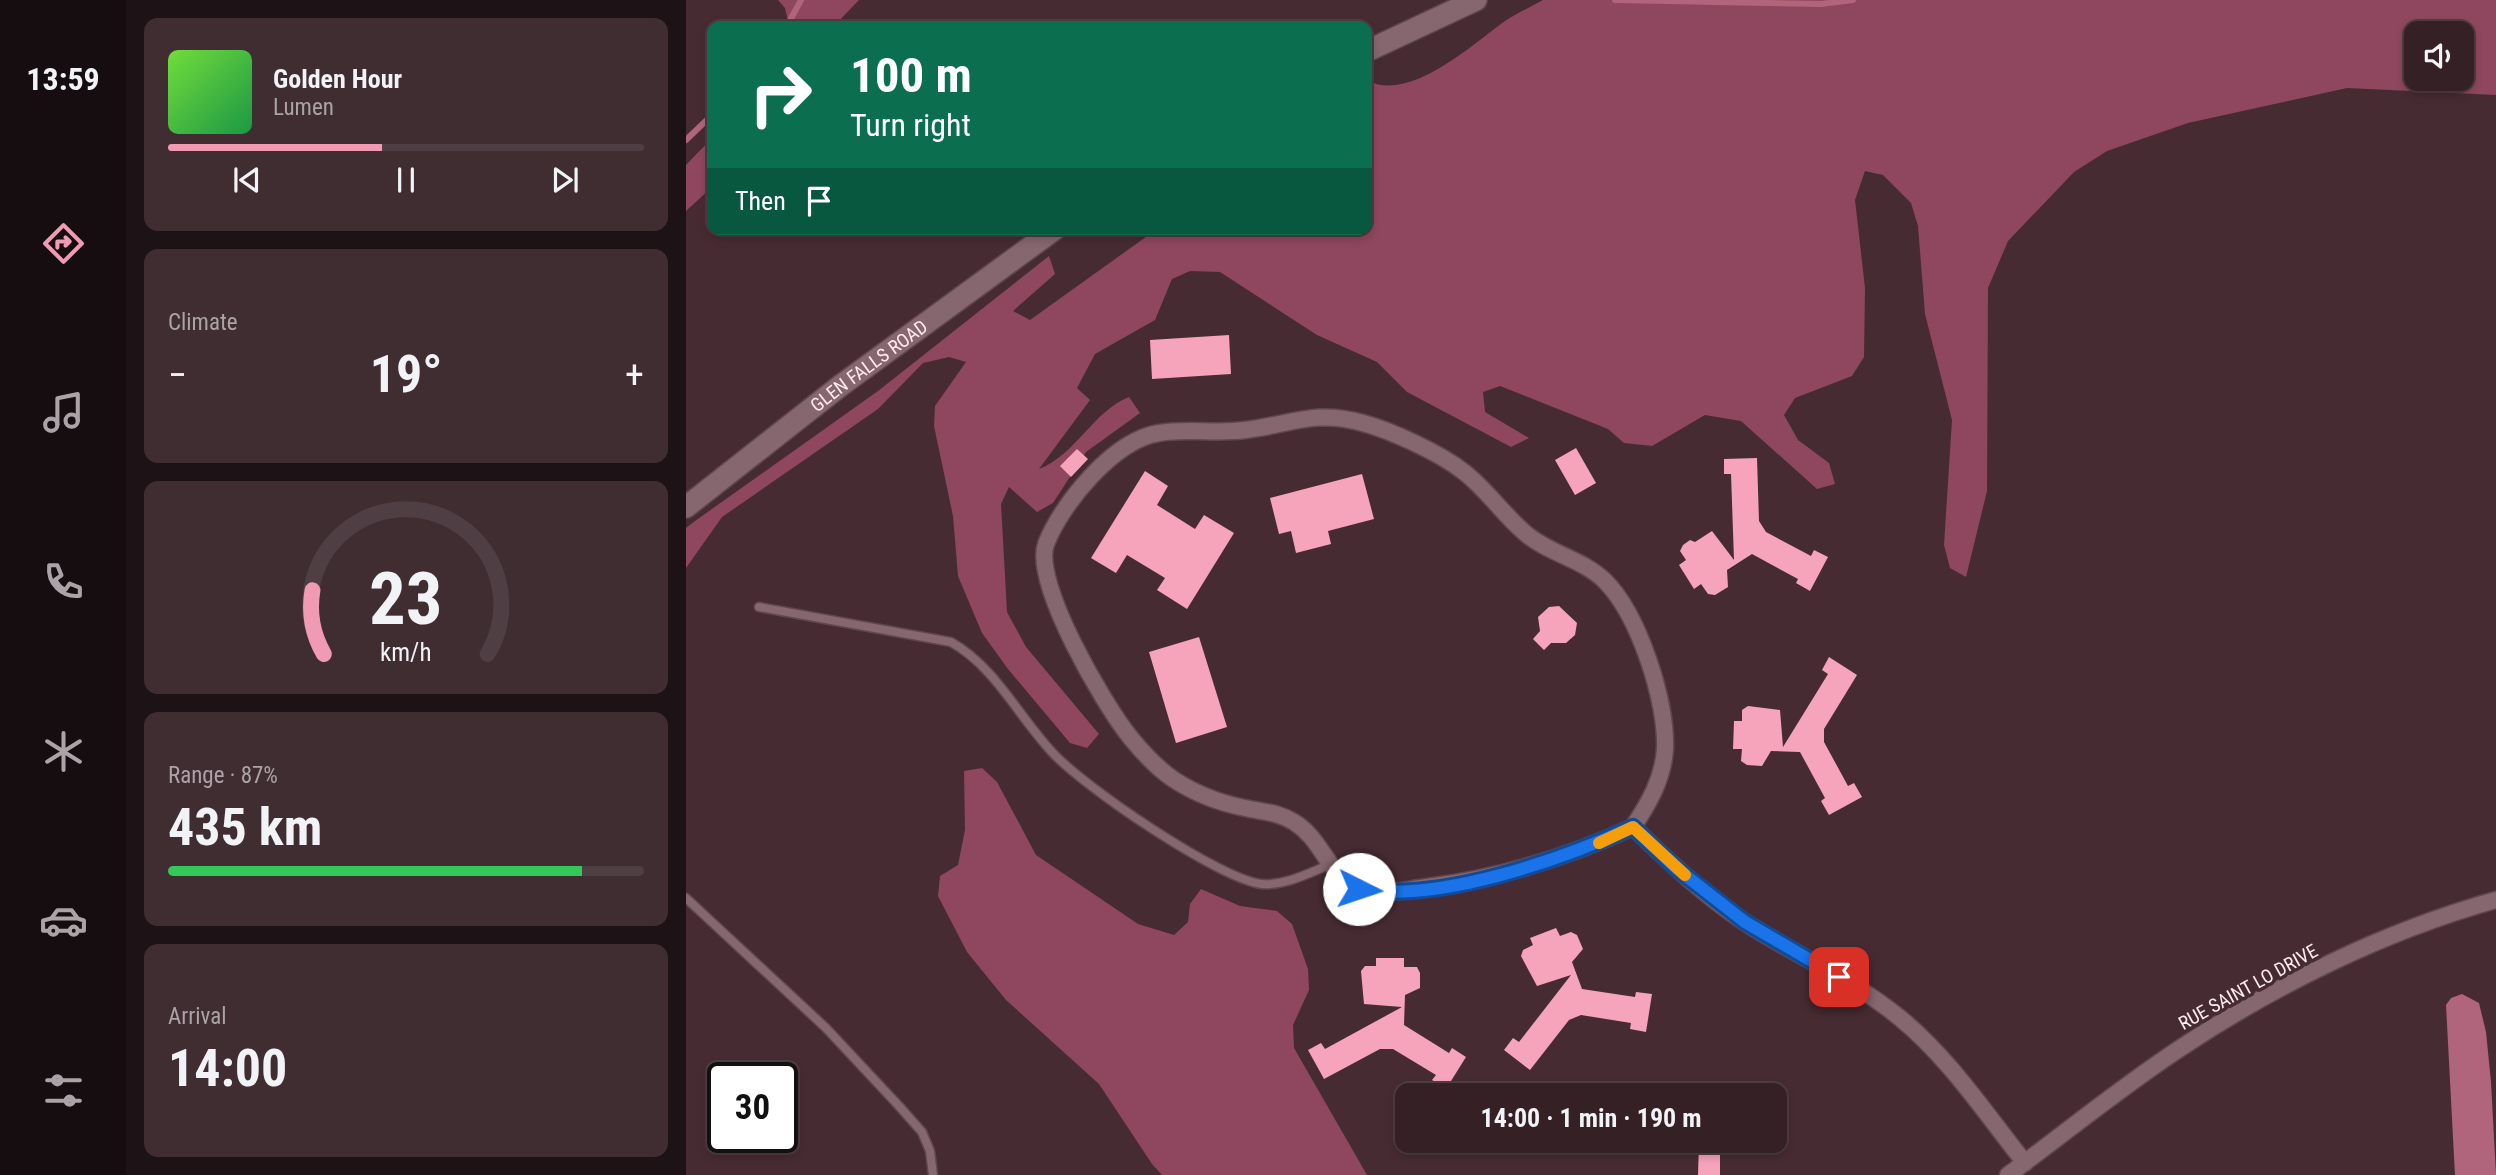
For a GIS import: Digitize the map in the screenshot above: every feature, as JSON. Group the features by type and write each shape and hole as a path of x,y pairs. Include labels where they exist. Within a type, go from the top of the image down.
{"street":[{"path":"1372,49 1476,0"},
{"name":"GLEN FALLS ROAD","path":"686,507 840,386 1047,235"},
{"path":"1309,416 1364,423 1437,456 1463,471 1526,534 1602,577 1618,596 1640,641 1664,722 1665,752 1659,780 1651,801 1633,827 1578,852 1512,873 1382,893 1359,889 1344,881 1299,825 1279,814 1220,802 1175,780 1150,761 1127,733 1074,643 1051,595 1044,571 1044,551 1054,526 1101,465 1133,440 1156,433 1250,430 1309,416"},
{"path":"1633,827 1676,868 1745,922 1863,991 1899,1017 1931,1046 2025,1163"},
{"name":"RUE SAINT LO DRIVE","path":"2008,1175 2178,1049 2238,1012 2398,934 2496,900"}],"lane":[{"path":"759,607 951,642 980,663 1026,723 1075,776 1213,866 1238,879 1264,884 1288,880 1329,865"},
{"path":"686,898 816,1018 900,1106 922,1132 930,1151 933,1175"}],"shaded area":[{"path":"778,0 859,0 839,21 788,21 785,8"},
{"path":"1543,0 2496,0 2496,95 2411,91 2474,91 2474,21 2404,21 2404,91 2347,88 2188,123 2107,151 2074,172 2008,241 1988,288 1987,491 1966,577 1950,568 1944,545 1952,420 1925,314 1918,226 1911,203 1883,175 1865,171 1855,200 1865,288 1864,357 1852,376 1795,398 1784,415 1798,440 1829,463 1835,484 1817,489 1741,421 1705,415 1652,446 1624,443 1608,429 1500,386 1483,392 1485,412 1529,438 1511,447 1407,392 1377,362 1317,335 1220,272 1190,271 1172,279 1155,320 1095,354 1077,388 1090,400 1039,469 1064,454 1116,404 1129,397 1140,413 1086,452 1053,503 1037,512 1009,487 1001,504 1007,612 1026,647 1099,734 1087,748 1070,743 1008,669 982,633 958,576 953,516 934,426 935,406 966,362 949,357 923,363 878,409 722,517 686,568 686,528 878,391 1049,256 1055,274 1013,311 1030,320 1149,235 1372,235 1372,82 1383,85 1401,84 1420,78 1458,56 1505,21"},
{"path":"707,143 707,192 686,211 686,165"},
{"path":"982,768 997,782 1036,855 1138,924 1174,935 1188,922 1190,904 1201,889 1240,906 1277,911 1292,924 1308,969 1309,990 1293,1025 1294,1048 1367,1175 1162,1175 1099,1084 1006,1000 967,952 938,896 940,876 958,865 965,830 964,771"},
{"path":"2462,994 2479,1003 2486,1032 2496,1175 2455,1175 2446,1005 2451,998"}],"building":[{"path":"1229,335 1231,374 1152,379 1150,340"},
{"path":"1576,448 1596,483 1575,495 1555,460"},
{"path":"1077,449 1088,459 1071,477 1060,466"},
{"path":"1757,458 1759,521 1766,532 1811,556 1814,550 1828,557 1810,591 1796,583 1798,579 1752,554 1727,570 1728,587 1715,595 1708,594 1701,584 1694,589 1679,565 1686,560 1680,551 1683,545 1690,540 1695,542 1712,531 1734,560 1731,474 1724,474 1724,459"},
{"path":"1145,471 1168,486 1157,505 1195,529 1204,515 1234,533 1187,609 1157,590 1165,578 1127,555 1116,573 1091,558"},
{"path":"1362,474 1374,519 1328,531 1331,544 1296,553 1291,531 1279,534 1270,498"},
{"path":"1559,606 1577,623 1575,635 1566,643 1551,643 1544,650 1533,639 1540,631 1538,617 1549,607"},
{"path":"1199,637 1227,727 1176,743 1149,652"},
{"path":"1829,657 1857,675 1824,729 1824,742 1848,786 1854,783 1862,797 1829,815 1821,801 1825,798 1800,752 1771,751 1762,766 1747,765 1741,761 1742,749 1733,749 1734,721 1742,721 1742,710 1748,706 1780,710 1783,747 1828,674 1822,670"},
{"path":"1556,928 1560,936 1571,932 1577,935 1583,949 1572,962 1582,989 1635,997 1636,992 1652,994 1646,1032 1630,1029 1631,1023 1581,1015 1569,1020 1530,1070 1504,1050 1513,1038 1519,1042 1571,975 1537,986 1521,956 1523,950 1533,945 1530,938"},
{"path":"1376,958 1404,958 1404,967 1417,967 1420,973 1420,988 1405,995 1404,1025 1449,1053 1452,1048 1466,1057 1450,1083 1437,1083 1432,1080 1436,1075 1393,1049 1380,1049 1324,1079 1308,1050 1321,1043 1325,1049 1402,1007 1364,1004 1361,971 1365,966 1376,966"},
{"path":"1699,1153 1720,1153 1720,1175 1698,1175"}],"waterway":[{"path":"790,21 801,0"},
{"path":"1615,0 1821,4 1853,0"},
{"path":"686,140 707,120"}],"slow traffic":[{"path":"1599,843 1633,827 1685,875"}],"route":[{"path":"1359,889 1382,893 1512,873 1578,852 1633,827 1676,868 1745,922 1839,977"}]}
